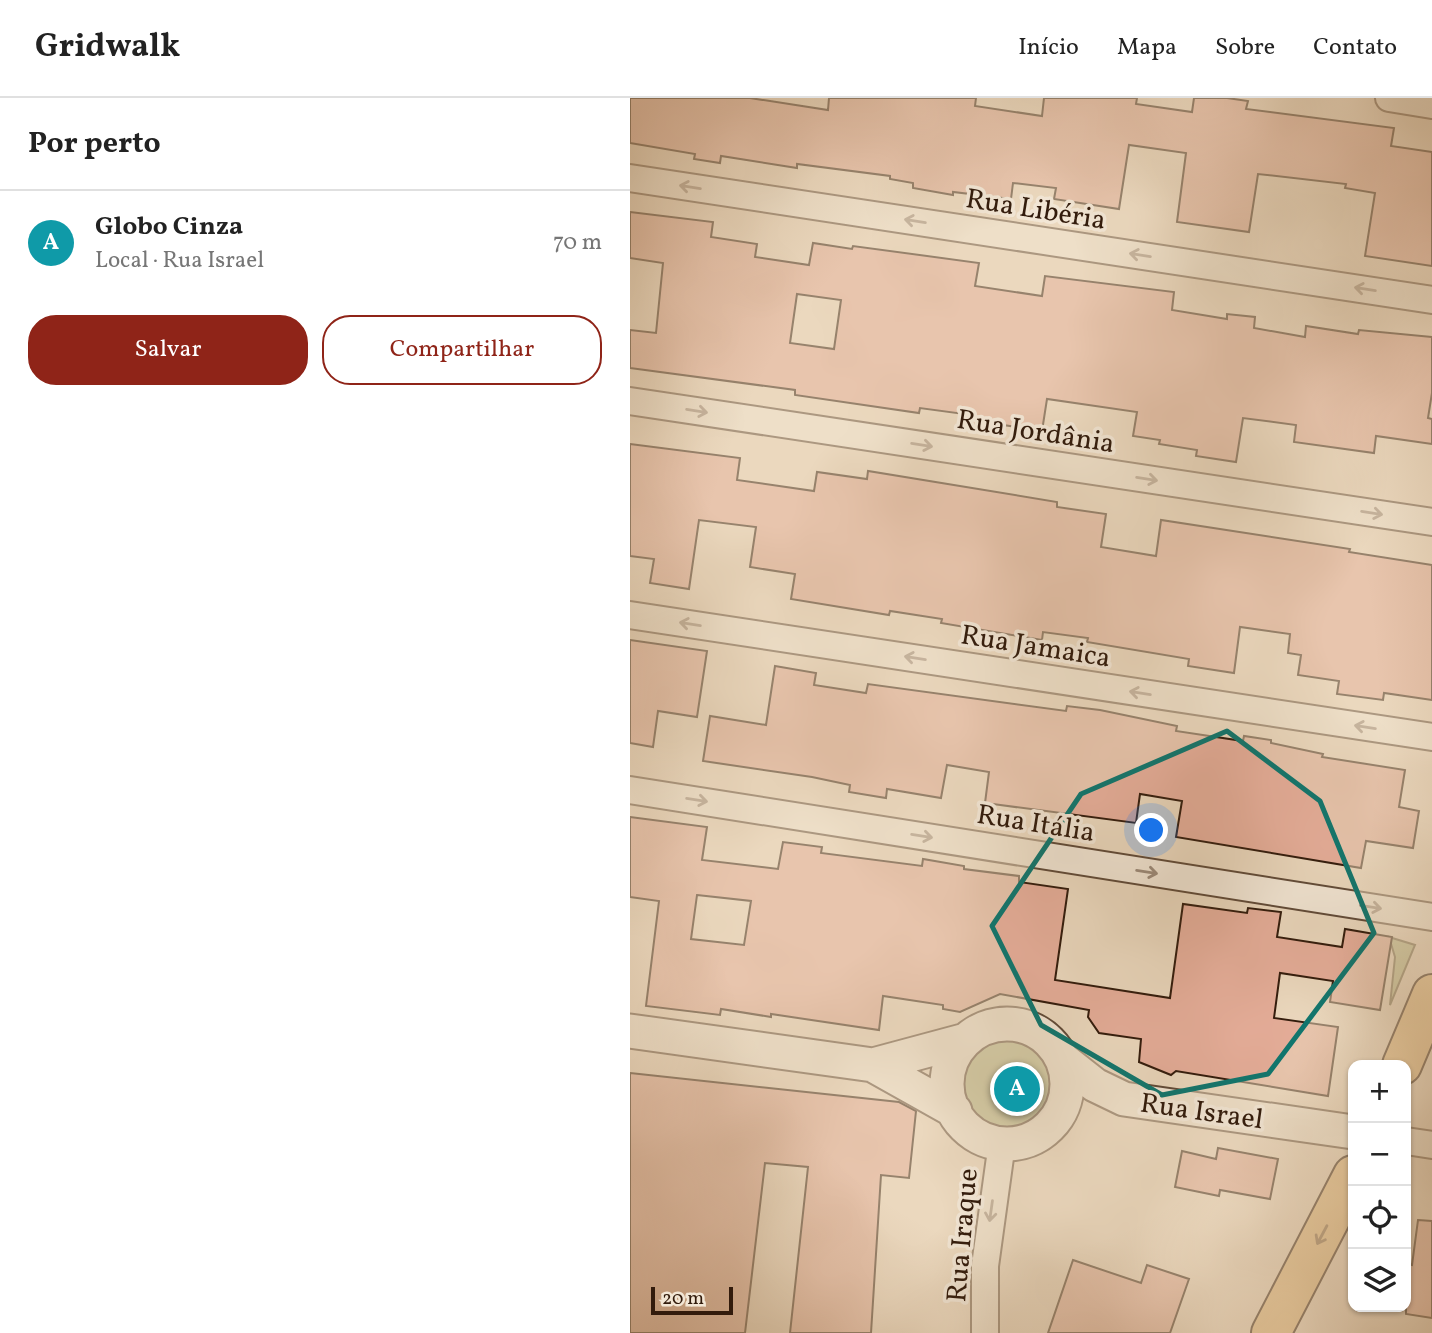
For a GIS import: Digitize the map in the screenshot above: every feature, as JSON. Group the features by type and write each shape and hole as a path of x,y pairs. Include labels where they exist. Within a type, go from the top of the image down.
{"main road":[{"path":"1404,1060 1432,994"},
{"path":"1271,1333 1348,1185"}],"street":[{"path":"1389,98 1432,105"},
{"name":"Rua Libéria","path":"630,178 1432,300"},
{"name":"Rua Jordânia","path":"630,401 1432,522"},
{"name":"Rua Jamaica","path":"630,615 1432,737"},
{"name":"Rua Itália","path":"630,790 1432,917"},
{"path":"873,1065 966,1040 979,1031 1011,1024 1041,1034 1062,1059 1068,1086 1063,1108 1052,1124 1038,1136 1021,1143 1002,1143 985,1139 970,1131 955,1111 947,1086 949,1068 966,1040"},
{"path":"630,1031 873,1065 955,1111"},
{"name":"Rua Israel","path":"1062,1059 1095,1084 1124,1099 1348,1131"},
{"path":"1411,1142 1432,1145"},
{"name":"Rua Iraque","path":"985,1333 985,1266 1002,1143"}],"highlighted area":[{"path":"1227,731 1320,801 1374,933 1268,1074 1162,1095 1041,1025 992,926 1081,794"}],"green space":[{"path":"1389,937 1415,945 1390,1005 1395,957"},
{"path":"1010,1032 1028,1036 1044,1046 1054,1062 1058,1080 1054,1098 1044,1114 1028,1124 1010,1128 992,1124 976,1114 966,1098 962,1080 966,1062 976,1046 992,1036"}],"building":[{"path":"630,98 750,98 828,110 829,98 976,98 975,106 1042,116 1044,98 1137,98 1136,104 1192,112 1194,98 1227,98 1248,101 1246,109 1394,128 1391,146 1432,152 1432,266 1365,256 1375,193 1345,188 1346,184 1258,174 1249,232 1177,222 1186,153 1129,145 1119,209 1054,199 1056,188 1013,183 1011,199 953,192 953,195 913,188 913,183 890,179 890,176 797,164 797,168 721,156 720,163 694,159 695,154 630,143"},
{"path":"630,212 713,222 711,237 757,244 755,257 809,265 813,243 852,249 853,246 979,263 975,286 1042,296 1045,276 1174,292 1172,310 1227,319 1227,314 1255,317 1254,328 1305,337 1306,326 1358,334 1359,330 1432,337 1432,393 1428,418 1432,419 1432,444 1376,436 1374,453 1294,442 1296,425 1243,418 1236,462 1196,456 1197,450 1159,444 1160,440 1133,436 1137,412 1047,399 1042,431 1003,425 1002,431 971,426 972,415 920,408 919,413 795,395 795,390 630,368 630,330 656,333 663,263 630,258","holes":["797,294 841,300 834,349 790,343"]},
{"path":"630,444 740,458 737,480 814,491 817,472 867,479 868,471 1057,502 1057,507 1106,514 1101,547 1156,556 1161,520 1350,549 1349,552 1432,565 1432,700 1384,693 1383,700 1337,694 1339,681 1298,675 1301,655 1288,653 1290,634 1240,627 1234,673 1188,666 1189,659 1087,642 1088,638 1043,632 1042,640 941,623 942,619 890,611 889,615 791,599 795,574 750,567 756,527 699,520 689,589 650,583 654,559 630,556"},
{"path":"630,640 707,651 697,717 658,711 653,747 630,743"},
{"path":"775,666 816,673 814,685 866,693 868,684 1066,711 1067,706 1100,710 1177,726 1176,731 1243,741 1244,736 1271,740 1271,743 1323,754 1322,757 1405,770 1399,807 1419,811 1413,848 1366,841 1361,868 1176,837 1182,801 1140,794 1136,823 985,803 989,772 947,765 941,798 887,789 886,798 849,792 850,785 812,777 703,761 710,716 766,725"},
{"path":"630,817 707,827 702,860 778,869 783,842 822,847 821,853 922,866 923,859 964,866 964,869 1019,876 1019,882 1068,889 1055,980 1170,998 1183,904 1247,913 1248,908 1281,912 1277,937 1342,947 1345,929 1392,937 1380,1010 1330,1002 1333,981 1280,973 1274,1018 1338,1027 1328,1096 1176,1071 1171,1075 1139,1062 1141,1039 1099,1033 1088,1017 1089,1010 1000,994 960,1012 943,1009 943,1005 883,996 879,1030 771,1014 771,1017 721,1009 720,1015 646,1006 659,901 630,897","holes":["697,895 751,901 744,945 691,939"]},
{"path":"630,1073 899,1102 916,1111 909,1178 881,1175 871,1333 790,1333 808,1167 765,1163 745,1333 630,1333"},
{"path":"1218,1148 1278,1159 1270,1199 1220,1190 1219,1196 1175,1187 1182,1151 1216,1159"},
{"path":"1418,1220 1432,1221 1432,1318 1406,1314 1411,1312 1412,1265"},
{"path":"1073,1260 1141,1283 1147,1265 1189,1279 1170,1333 1048,1333"}],"place":[{"name":"Globo Cinza","path":"1017,1089"}]}
